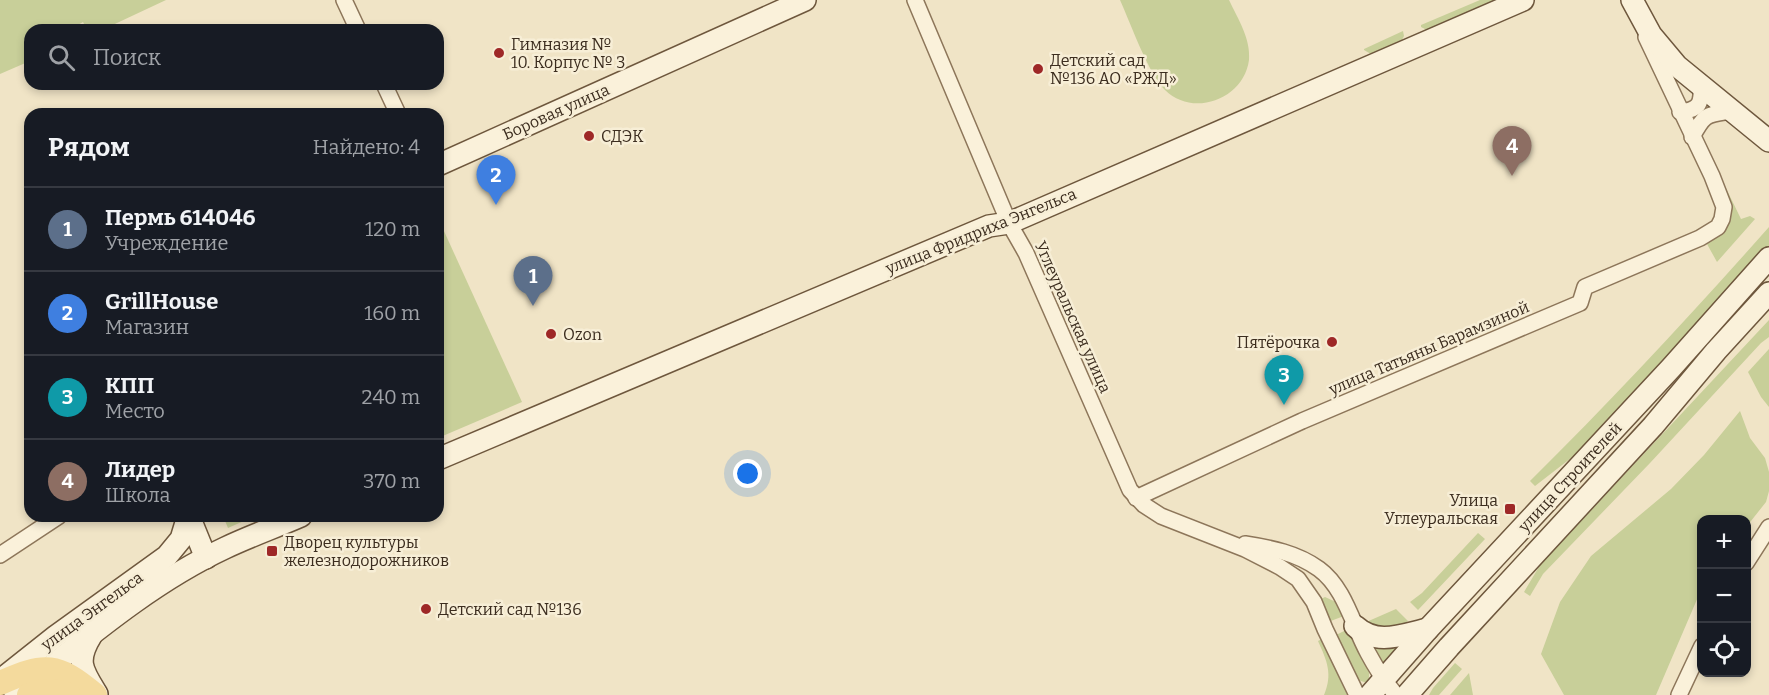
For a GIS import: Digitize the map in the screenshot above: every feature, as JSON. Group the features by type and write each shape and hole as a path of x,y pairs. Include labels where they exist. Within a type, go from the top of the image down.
{"main road":[{"path":"0,681 36,669 66,678 96,695"},
{"path":"29,695 57,690 66,678"}],"street":[{"path":"344,0 355,24"},
{"name":"Боровая улица","path":"444,162 805,0"},
{"name":"Углеуральская улица","path":"915,0 1009,223 1026,253 1130,490 1136,498 1161,516 1216,539"},
{"name":"улица Фридриха Энгельса","path":"444,456 989,226 1009,223 1523,0"},
{"path":"1636,7 1662,50 1701,86 1769,141"},
{"path":"1636,7 1646,38 1692,137"},
{"path":"1680,112 1693,110 1698,105 1701,86"},
{"path":"387,90 395,108"},
{"path":"1692,137 1702,119 1709,115 1732,111"},
{"name":"улица Татьяны Барамзиной","path":"1136,498 1302,421 1580,303 1585,287 1700,238 1718,227 1724,207 1712,176 1692,137"},
{"name":"улица Строителей","path":"1383,690 1428,629 1671,368 1769,258"},
{"name":"улица Строителей","path":"1407,695 1653,426 1716,351 1769,293"},
{"path":"0,555 50,522"},
{"path":"149,570 167,556 181,539 186,522"},
{"path":"191,522 206,558 287,522"},
{"path":"1751,555 1769,527"},
{"path":"1216,539 1276,549 1293,555 1320,570 1337,590 1383,690"},
{"path":"1216,539 1245,549 1298,579 1314,602 1357,695"},
{"name":"улица Энгельса","path":"15,695 66,678 92,621 149,570 206,558"},
{"name":"улица Энгельса","path":"0,681 92,621 206,558"},
{"name":"улица Энгельса","path":"92,621 82,650 81,662 84,673 96,695"},
{"path":"1355,626 1363,634 1388,639 1428,629"},
{"path":"1679,695 1697,655"}],"green space":[{"path":"0,0 166,0 115,24 84,24 83,22 80,24 24,24 24,64 0,74"},
{"path":"1120,0 1229,0 1243,29 1249,52 1245,74 1238,85 1228,94 1203,103 1189,103 1176,98 1165,90 1153,73"},
{"path":"1480,0 1497,0 1427,30 1421,27 1421,25"},
{"path":"1403,31 1402,40 1371,54 1364,50 1364,49"},
{"path":"1721,178 1741,219 1750,216 1755,219 1717,262 1707,244 1724,230 1718,179"},
{"path":"1769,227 1769,249 1584,448 1535,486 1530,481 1652,356"},
{"path":"444,231 522,402 444,435"},
{"path":"1769,320 1769,337 1543,574 1530,596 1524,592 1540,565"},
{"path":"1769,349 1769,407 1748,372"},
{"path":"1740,411 1750,438 1765,458 1769,472 1769,491 1766,502 1751,521 1751,515 1697,515 1697,599 1656,695 1564,695 1541,654 1560,602 1591,556 1671,489 1704,455"},
{"path":"226,522 242,522 228,528"},
{"path":"1478,533 1485,539 1418,610 1410,602 1422,593"},
{"path":"1325,597 1338,603 1344,616 1328,622 1321,599"},
{"path":"1396,609 1408,621 1397,628 1387,629 1364,623"},
{"path":"1348,629 1367,664 1369,677 1367,683 1358,680 1334,636"},
{"path":"1322,639 1347,695 1324,695 1328,674 1326,661 1318,641"},
{"path":"1372,646 1398,646 1383,663"},
{"path":"1455,663 1462,669 1439,695 1429,695 1433,688"},
{"path":"1469,673 1473,695 1450,695"}],"place":[{"name":"Гимназия № 10. Корпус № 3","path":"499,53"},
{"name":"Детский сад №136 АО «РЖД»","path":"1038,69"},
{"name":"СДЭК","path":"589,136"},
{"name":"Лидер","path":"1512,176"},
{"name":"GrillHouse","path":"496,205"},
{"name":"Пермь 614046","path":"533,306"},
{"name":"Ozon","path":"551,334"},
{"name":"Пятёрочка","path":"1332,342"},
{"name":"КПП","path":"1284,405"},
{"name":"Улица Углеуральская","path":"1510,509"},
{"name":"Дворец культуры железнодорожников","path":"272,551"},
{"name":"Детский сад №136","path":"426,609"}]}
